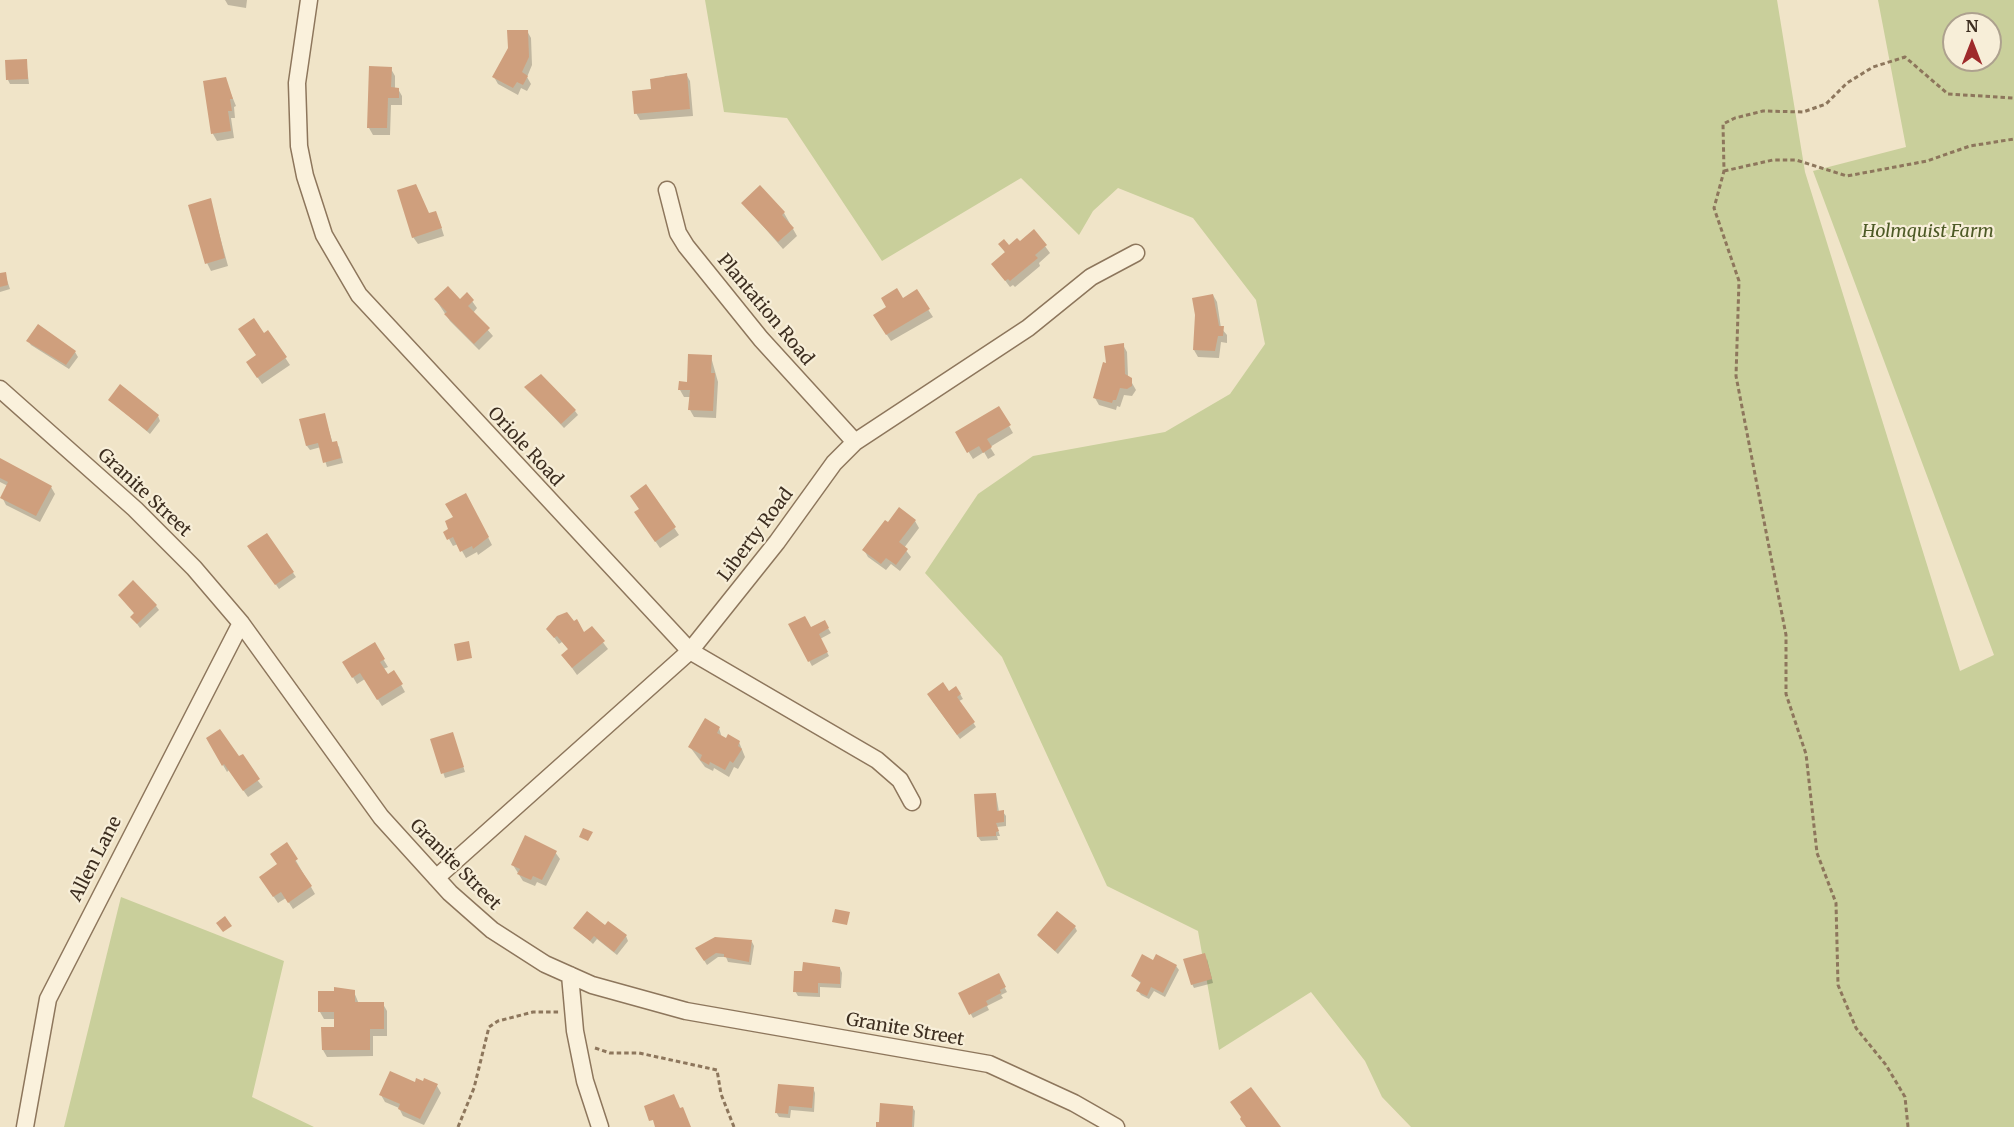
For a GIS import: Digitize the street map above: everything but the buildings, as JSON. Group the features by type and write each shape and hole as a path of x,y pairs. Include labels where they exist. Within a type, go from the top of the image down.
{"street":[{"name":"Oriole Road","path":"309,0 297,83 299,146 313,206 340,265 383,324 690,651 877,760 900,780 912,802"},
{"name":"Plantation Road","path":"667,190 678,233 686,246 761,339 855,442"},
{"name":"Liberty Road","path":"436,878 690,651 777,542 834,463 855,442 1028,328 1091,277 1136,254"},
{"name":"Granite Street","path":"0,389 135,509 194,568 241,623 381,817 436,878 492,930 545,964 638,1000 686,1011 989,1064 1074,1103 1116,1127"},
{"name":"Allen Lane","path":"25,1127 48,999 241,623"},
{"path":"570,975 577,1043 585,1081 600,1127"}],"path":[{"path":"1908,1127 1905,1097 1886,1065 1856,1028 1838,985 1836,903 1817,853 1806,754 1786,694 1786,635 1736,376 1739,281 1714,208 1724,171 1723,124 1734,118 1762,111 1803,112 1826,104 1847,83 1873,67 1905,57 1948,94 2014,98"},
{"path":"1724,171 1773,160 1796,160 1847,176 1927,161 1970,146 2014,139"},
{"path":"458,1127 474,1088 489,1027 498,1021 532,1012 572,1012"},
{"path":"577,1043 610,1053 639,1053 717,1070 721,1094 734,1127"}],"green space":[{"name":"Holmquist Farm","path":"705,0 1777,0 1805,172 1960,671 1994,655 1813,171 1906,147 1878,0 2014,0 2014,1127 1411,1127 1382,1097 1365,1061 1311,992 1219,1050 1198,931 1107,886 1002,657 925,573 978,494 1033,456 1165,432 1230,394 1265,344 1256,300 1193,218 1118,188 1093,211 1079,235 1021,178 882,261 787,118 724,112"},
{"path":"121,897 284,961 252,1097 314,1127 64,1127"}]}
